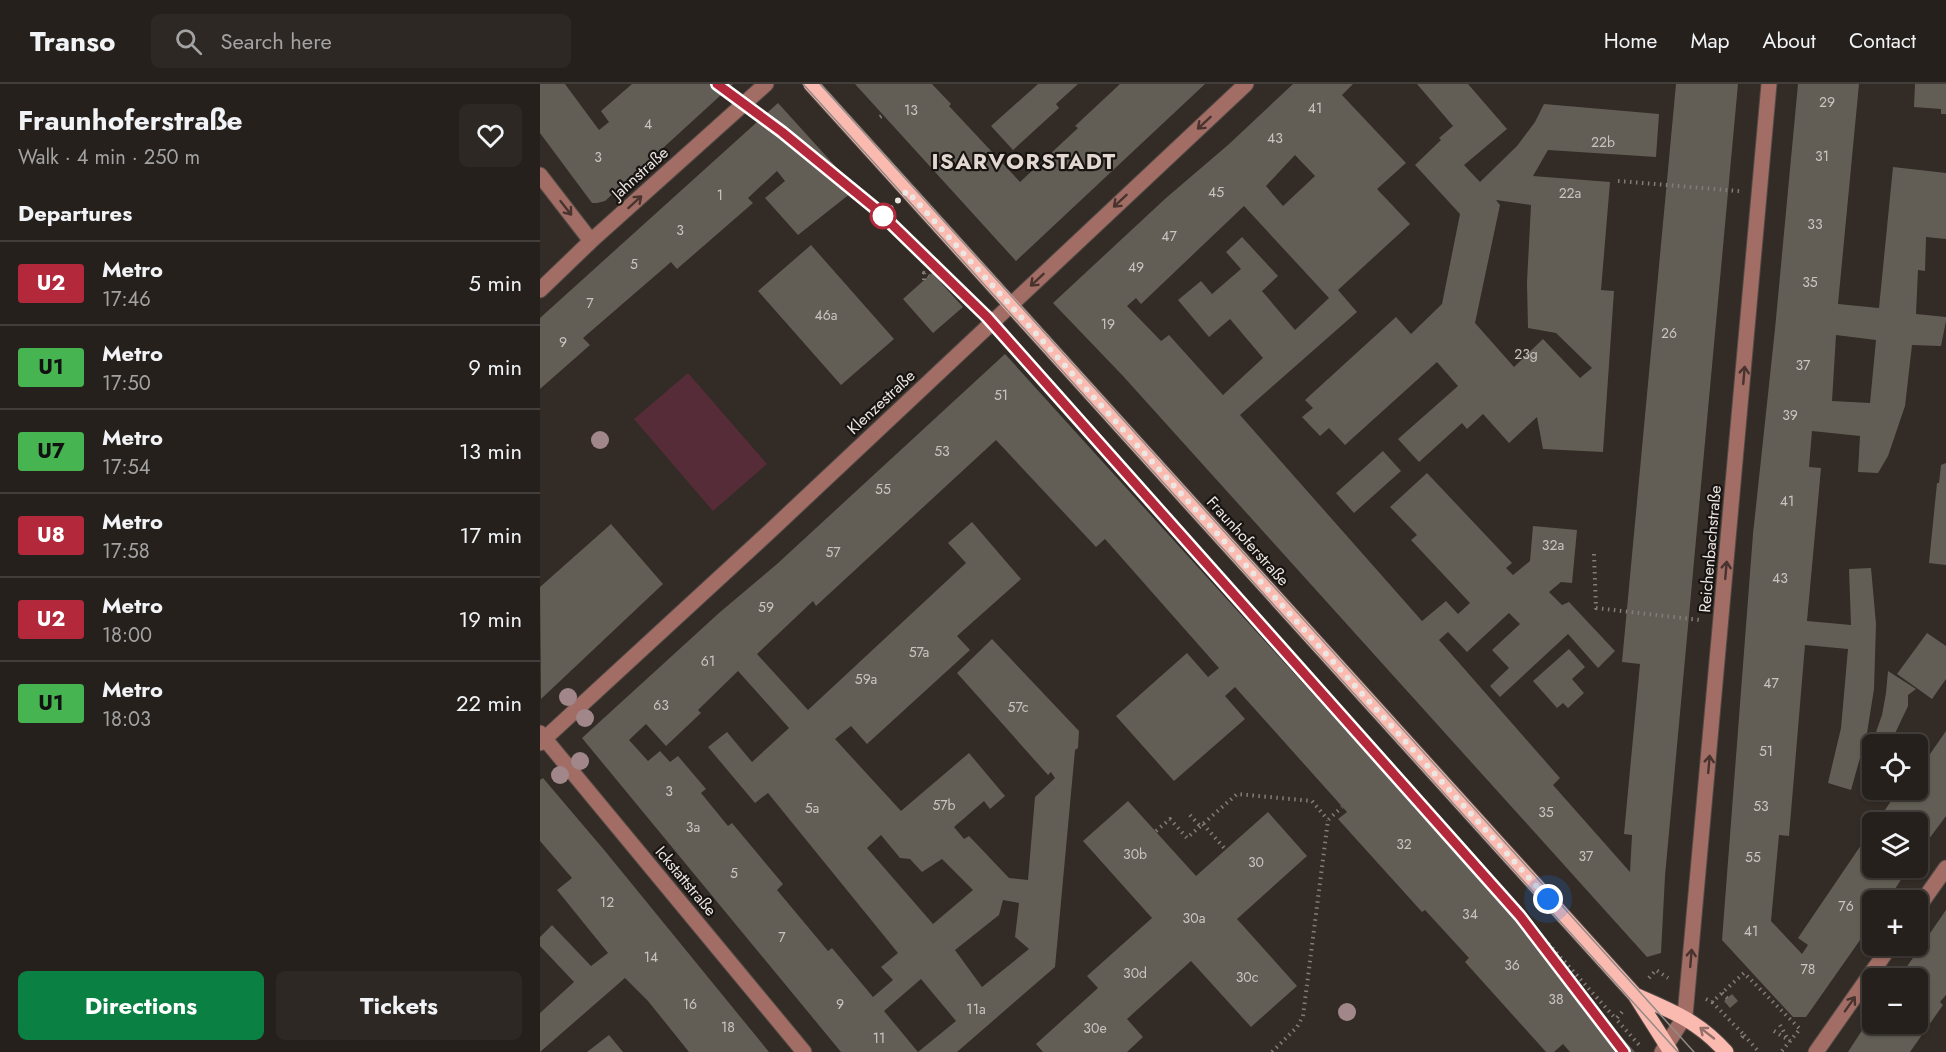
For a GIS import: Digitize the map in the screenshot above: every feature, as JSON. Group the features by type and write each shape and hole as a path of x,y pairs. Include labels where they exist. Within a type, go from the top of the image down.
{"main road":[{"name":"Fraunhoferstraße","path":"811,84 1635,995 1666,1050"},
{"name":"Fraunhoferstraße","path":"1635,995 1685,1016 1718,1042 1726,1052"}],"street":[{"name":"Jahnstraße","path":"540,290 591,241 766,84"},
{"name":"Klenzestraße","path":"542,738 767,534 1246,84"},
{"name":"Reichenbachstraße","path":"1685,1016 1769,84"},
{"path":"540,175 591,241"},
{"name":"Ickstattstraße","path":"542,738 804,1052"},
{"path":"1928,893 1946,868"},
{"path":"1816,1052 1883,956"},
{"name":"Fraunhoferstraße","path":"1666,1050 1685,1016"}],"path":[{"path":"1618,182 1737,191"},
{"path":"886,212 935,263"},
{"path":"924,280 924,273 929,276"},
{"path":"1594,554 1596,608 1700,620"},
{"path":"1388,765 1616,1019"},
{"path":"1156,831 1170,819 1187,838 1237,794 1312,801 1328,820"},
{"path":"1272,1052 1297,1027 1303,1016 1328,820 1342,807"},
{"path":"1190,815 1226,850"},
{"path":"1722,993 1730,1001"},
{"path":"1780,1025 1789,1040"},
{"path":"1781,1052 1800,1029"},
{"path":"1774,1031 1789,1040"},
{"path":"1744,1035 1759,1052"}],"shaded area":[{"path":"688,373 767,464 713,511 634,419"}],"building":[{"path":"540,84 565,84 599,130 609,122 601,111 632,84 733,84 605,201 592,203 540,133"},
{"path":"855,84 932,84 951,104 949,106 1020,182 1078,128 1075,126 1120,84 1205,84 1016,261"},
{"path":"1038,84 1078,84 1056,104 1059,108 1013,150 991,126"},
{"path":"1293,84 1353,84 1342,95 1406,163 1377,189 1410,224 1338,290 1357,312 1240,415 1422,621 1446,601 1458,614 1470,603 1411,540 1417,535 1390,507 1427,473 1512,563 1506,568 1513,575 1530,561 1533,526 1577,530 1572,583 1561,582 1549,592 1562,605 1569,602 1615,651 1598,668 1568,634 1500,697 1490,686 1509,668 1492,650 1520,624 1509,613 1467,652 1448,632 1439,640 1560,778 1553,785 1630,872 1632,835 1624,834 1640,664 1622,662 1676,84 1738,84 1665,876 1661,953 1647,957 1123,376 1053,303 1166,198 1228,145","holes":["1295,155 1315,176 1283,206 1266,186","1244,206 1329,298 1295,330 1262,291 1278,276 1242,237 1226,252 1241,269 1212,294 1201,281 1178,300 1209,337 1230,319 1263,358 1223,395 1169,335 1161,341 1127,306 1136,298 1141,304"]},
{"path":"1417,84 1468,84 1507,129 1464,165 1480,182 1517,146 1535,122 1544,104 1659,114 1656,157 1548,150 1533,176 1610,182 1601,290 1614,291 1603,452 1543,449 1537,417 1509,443 1483,414 1467,429 1462,423 1419,462 1398,439 1458,386 1437,362 1345,445 1329,428 1320,436 1302,417 1313,408 1305,400 1396,317 1411,334 1442,304 1460,214 1415,165 1453,126","holes":["1496,200 1531,205 1527,282 1528,328 1556,333 1592,368 1580,378 1543,339 1514,367 1475,323 1500,205"]},
{"path":"1798,84 1859,84 1838,304 1879,308 1893,167 1946,173 1946,239 1926,237 1925,271 1918,270 1916,314 1946,317 1946,321 1941,346 1912,345 1905,406 1888,456 1878,473 1858,472 1860,436 1812,431 1809,467 1821,468 1807,621 1851,625 1849,569 1871,568 1876,624 1874,689 1867,733 1862,734 1862,751 1851,790 1828,783 1841,728 1848,649 1805,645 1789,836 1779,835 1771,921 1802,954 1808,945 1798,938 1862,844 1862,878 1902,878 1894,890 1862,890 1862,937 1806,1017 1793,1017 1722,940 1753,534","holes":["1836,335 1876,340 1870,403 1832,401"]},
{"path":"1915,84 1946,84 1946,114 1941,114 1941,109 1914,107"},
{"path":"778,103 856,189 798,235 765,198 785,181 777,171 748,198 753,203 677,269 671,262 583,338 590,345 540,389 540,318"},
{"path":"811,245 894,339 841,385 758,291"},
{"path":"932,273 963,307 933,333 903,299"},
{"path":"1005,354 1635,1052 1570,1052 1563,1044 1554,1052 1546,1052 1465,962 1469,958 1425,910 1422,912 1338,819 1347,812 1235,687 1225,696 1245,719 1174,781 1116,716 1187,653 1208,677 1219,668 1105,539 1096,547 996,440 816,606 813,601 757,654 808,710 966,563 948,543 972,522 1021,579 957,636 970,650 867,744 851,726 835,739 901,811 969,753 1005,796 990,809 984,801 954,827 964,839 969,836 1009,878 1028,880 1035,797 1055,778 1051,772 1048,775 957,673 992,639 1079,731 1078,748 1075,750 1055,967 957,1052 918,1052 841,1052 582,738 719,613 777,564","holes":["738,671 789,728 752,762 727,732 708,747 755,803 768,793 898,953 881,967 893,980 873,997 832,948 828,951 777,890 783,884 732,823 728,826 701,793 706,789 678,756 670,762 660,751 648,761 629,740 646,724 666,746 701,713 698,710","881,835 900,858 910,859 922,872 942,859 973,890 933,924 867,848","1003,900 1019,903 1015,937 1029,949 982,987 955,950 999,915","921,979 956,1021 918,1052 884,1011"]},
{"path":"1383,451 1401,471 1354,513 1336,493"},
{"path":"1946,463 1946,565 1929,563 1937,483 1939,483 1941,465"},
{"path":"611,524 663,584 541,699 540,587"},
{"path":"1927,633 1946,646 1946,679 1932,699 1897,674"},
{"path":"1569,649 1585,667 1572,679 1584,693 1568,708 1563,703 1557,708 1533,681"},
{"path":"1888,671 1916,689 1908,695 1908,706 1895,734 1875,734 1882,715"},
{"path":"1946,731 1946,816 1928,840 1928,812 1884,812 1892,800 1928,800 1928,757"},
{"path":"543,778 769,1052 689,1052 648,1001 625,978 540,1052 540,1013 574,982 540,946 540,937 552,925 591,966 608,953 557,890 572,878 540,841 540,780"},
{"path":"1128,801 1196,876 1268,812 1307,856 1237,919 1297,986 1251,1027 1191,961 1127,1019 1143,1037 1127,1052 1043,1052 1036,1044 1098,988 1087,976 1152,918 1083,841"},
{"path":"1946,910 1946,995 1940,1002 1943,1005 1928,1026 1928,968 1906,968 1914,956 1928,956 1928,936"},
{"path":"1732,994 1738,1001 1730,1008 1724,1001"},
{"path":"1862,1030 1862,1034 1923,1034 1910,1052 1848,1052"},
{"path":"609,1035 623,1052 587,1052"}],"tram line":[{"path":"803,84 1678,1052"},
{"path":"820,84 1694,1052"}],"metro line":[{"name":"U2","path":"717,84 782,132 876,209 987,317 1520,916 1624,1052"}],"district":[{"name":"ISARVORSTADT","path":"1024,161"}],"route":[{"path":"883,216 907,191 1548,899"}]}
